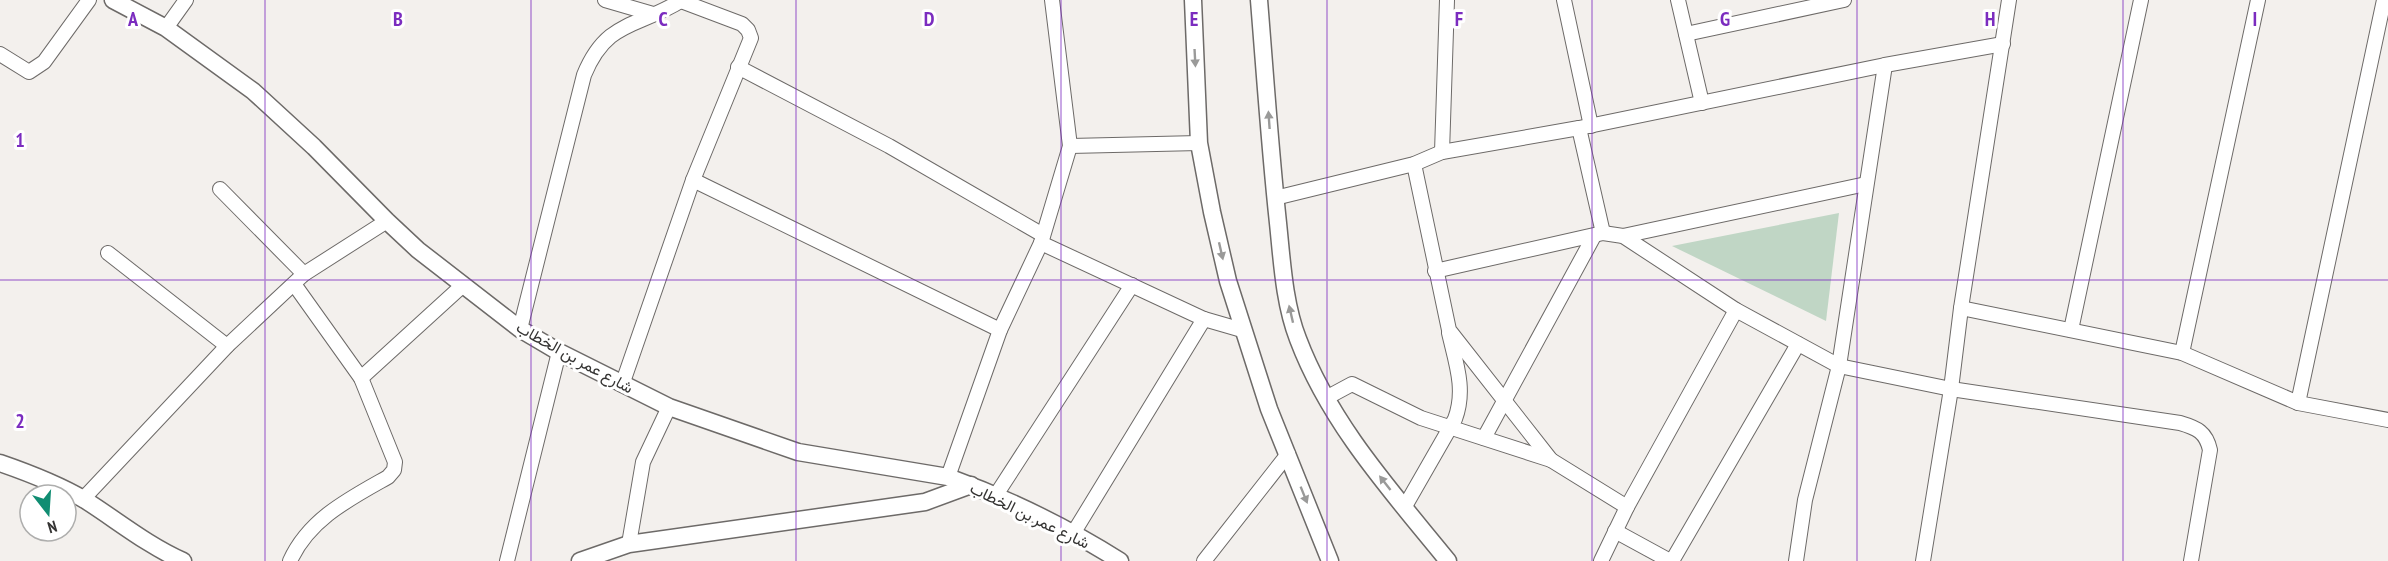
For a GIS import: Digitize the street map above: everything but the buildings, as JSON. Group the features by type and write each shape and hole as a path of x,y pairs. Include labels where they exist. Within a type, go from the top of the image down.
{"street":[{"path":"0,54 29,72 35,70 44,62 89,0"},
{"name":"شارع عمر بن الخطاب","path":"113,0 166,28 253,91 314,147 387,221 462,286 520,329 559,352 669,407 798,452 948,477 971,485 1074,532 1120,561"},
{"path":"166,28 186,0"},
{"path":"605,0 653,14"},
{"path":"948,477 1000,330 1042,239 1070,146 1052,0"},
{"path":"1193,0 1199,143 1212,212 1242,330 1269,409 1330,561"},
{"path":"1259,0 1281,259 1298,339 1326,398 1352,438 1404,508 1448,561"},
{"path":"1442,152 1448,0"},
{"path":"1484,438 1599,235 1585,127 1564,0"},
{"path":"1678,0 1702,104"},
{"path":"1686,34 1792,5 1844,0"},
{"path":"1923,561 2009,0"},
{"path":"2071,330 2141,0"},
{"path":"2182,353 2258,0"},
{"path":"2298,403 2384,0"},
{"path":"520,329 587,66 603,41 622,28 682,1 742,24 748,30 751,38 749,46 738,67 693,180 622,385"},
{"path":"1275,198 1414,164 1442,152 1585,127 1885,65 2003,44"},
{"path":"1796,561 1805,500 1839,366 1885,65"},
{"path":"738,67 889,146 1042,239 1204,319 1242,330"},
{"path":"1070,146 1199,143"},
{"path":"1404,508 1460,405 1461,392 1414,164"},
{"path":"693,180 1000,330"},
{"path":"1435,271 1599,235 1623,236 1866,184"},
{"path":"220,189 299,279 361,378 393,454 394,470 387,477 327,514 308,531 290,561"},
{"path":"83,499 227,346 299,279 387,221"},
{"path":"1623,236 1736,310 1839,366 1951,388 2180,423 2198,429 2208,439 2210,450 2191,561"},
{"path":"108,253 227,346"},
{"path":"996,495 1132,285"},
{"path":"361,378 462,286"},
{"path":"1961,309 2182,353 2298,403 2388,420"},
{"path":"1601,561 1627,507 1736,310"},
{"path":"1074,532 1204,319"},
{"path":"1449,330 1551,460"},
{"path":"1615,531 1671,561 1798,344"},
{"path":"507,561 559,352"},
{"path":"1326,398 1352,384 1421,418 1551,460 1627,507"},
{"path":"629,544 643,462 669,407"},
{"path":"1204,561 1288,454"},
{"path":"0,463 36,475 83,499 156,549 183,561"},
{"path":"580,561 629,544 925,502 971,485"}],"green space":[{"path":"1839,213 1826,321 1672,246"}]}
